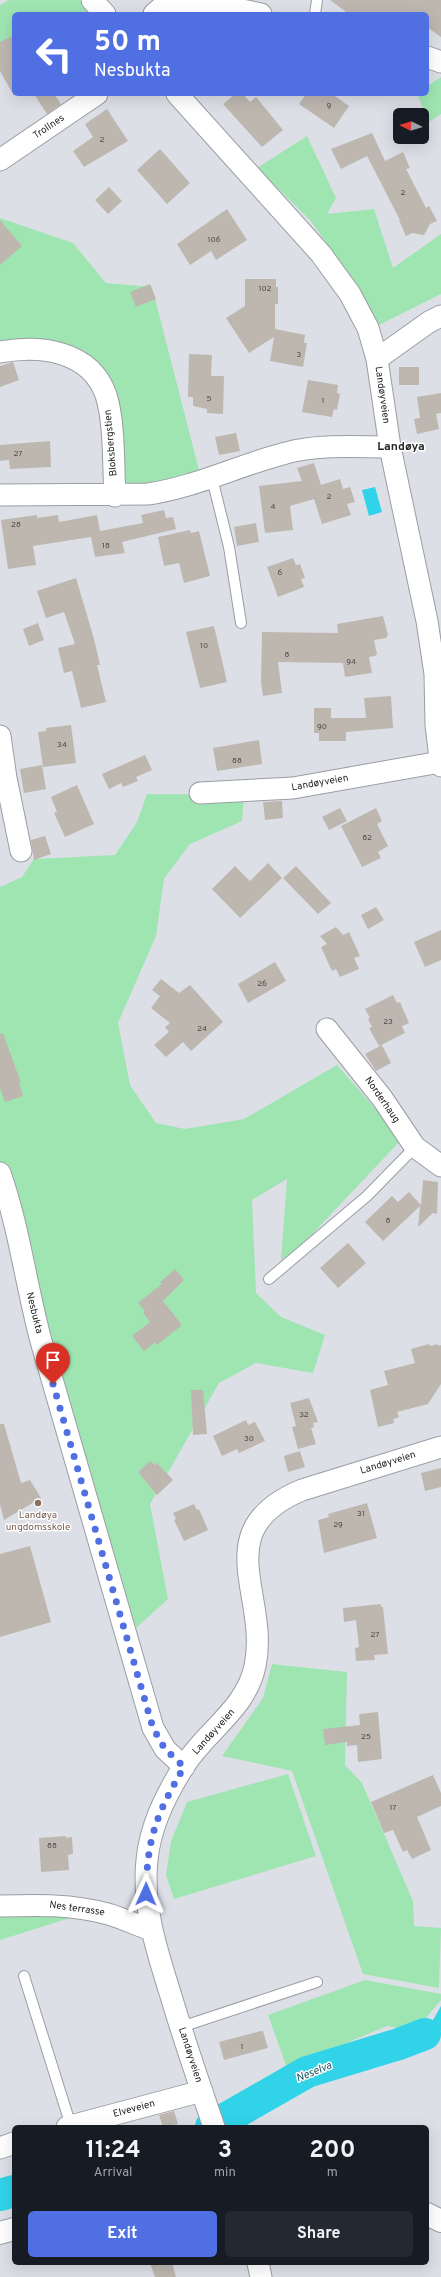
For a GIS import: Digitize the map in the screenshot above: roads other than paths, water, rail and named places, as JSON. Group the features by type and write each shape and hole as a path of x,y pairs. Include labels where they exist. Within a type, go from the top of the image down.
{"main road":[{"path":"429,2215 441,2221"},
{"path":"0,2233 12,2229"}],"street":[{"path":"92,0 103,12"},
{"path":"157,12 166,6 195,4 220,5 252,12"},
{"path":"429,58 441,62"},
{"name":"Trollnes","path":"0,160 94,96"},
{"name":"Landøyveien","path":"179,96 321,254 350,294 368,328 377,359 390,447 438,674 436,725 440,764 293,788 200,793"},
{"path":"377,359 428,322 441,316"},
{"name":"Bloksbergstien","path":"0,352 41,349 70,356 92,374 106,395 110,420 115,496"},
{"path":"0,495 115,496 148,494 172,491 287,452 347,446 390,447"},
{"path":"0,736 6,778 21,851"},
{"name":"Norderhaug","path":"327,1029 382,1098 415,1147 441,1166"},
{"name":"Nesbukta","path":"0,1173 10,1202 29,1294 41,1341 153,1728 165,1749 184,1767"},
{"name":"Landøyveien","path":"213,2125 151,1930 146,1894 147,1861 151,1834 163,1803 184,1767 238,1706 255,1668 256,1630 249,1588 247,1561 251,1536 257,1522 267,1509 282,1498 302,1490 441,1447"},
{"name":"Nes terrasse","path":"0,1906 44,1904 79,1908 108,1914 151,1930"},
{"name":"Elveveien","path":"74,2125 204,2099"},
{"path":"0,2148 12,2144"},
{"path":"258,2265 260,2277"}],"lane":[{"path":"315,12 317,0"},
{"path":"212,478 229,547 241,623"},
{"path":"269,1279 368,1196 415,1147"},
{"path":"24,1976 69,2125"},
{"path":"181,2027 316,1982"}],"water":[{"path":"375,487 382,512 369,516 362,490"},
{"path":"441,2006 441,2030 433,2040 425,2034"}],"waterway":[{"name":"Neselva","path":"214,2125 307,2072 399,2044 425,2034"},
{"name":"Neselva","path":"0,2195 12,2192"}],"place":[{"name":"Landøya ungdomsskole","path":"38,1503"}],"district":[{"name":"Landøya","path":"401,447"}]}
